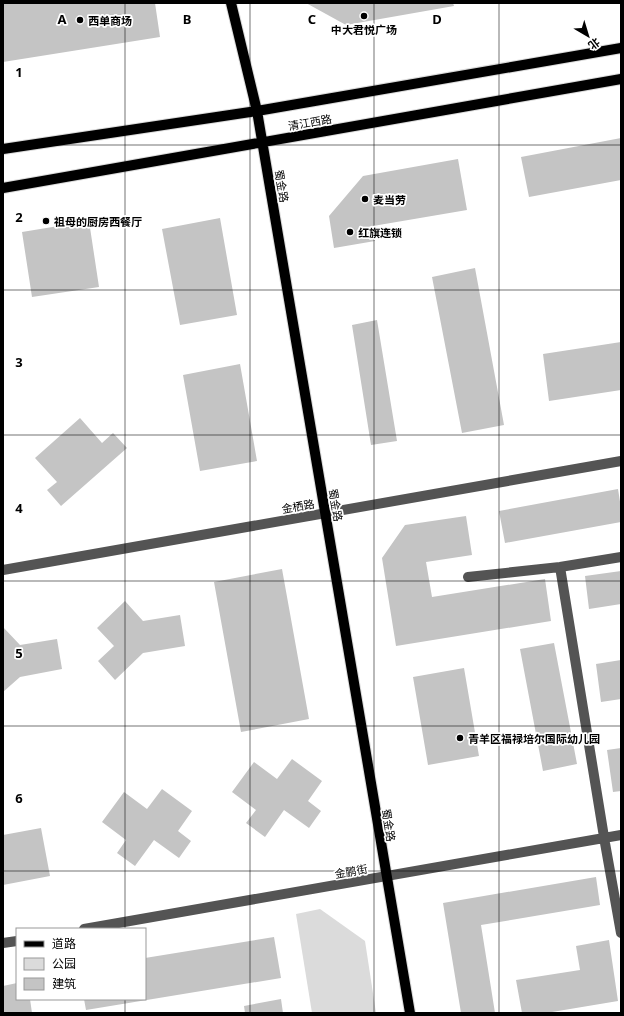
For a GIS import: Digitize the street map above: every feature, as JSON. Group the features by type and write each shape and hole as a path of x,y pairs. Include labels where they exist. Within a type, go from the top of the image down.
{"main road":[{"name":"蜀金路","path":"232,3 257,110 410,1013"},
{"name":"清江西路","path":"3,150 257,110 621,48"},
{"name":"清江西路","path":"3,188 621,79"}],"street":[{"name":"金栖路","path":"3,570 621,461"},
{"path":"468,577 560,567 621,557"},
{"path":"560,567 621,933"},
{"name":"金鹏街","path":"90,928 621,835"},
{"path":"3,943 16,941"}],"green space":[{"path":"320,909 365,941 376,1013 312,1013 296,914"}],"building":[{"name":"西单商场","path":"3,3 155,3 160,37 3,62"},
{"name":"中大君悦广场","path":"306,3 453,3 454,6 346,25"},
{"path":"621,138 621,180 529,197 521,157"},
{"path":"458,159 467,210 373,226 375,241 334,248 329,216 363,176"},
{"path":"220,218 237,315 180,325 162,229"},
{"path":"89,221 99,287 32,297 22,232"},
{"path":"475,268 504,425 462,433 432,277"},
{"path":"377,320 397,441 371,445 352,325"},
{"path":"621,342 621,390 549,401 543,354"},
{"path":"240,364 257,461 200,471 183,375"},
{"path":"80,418 102,443 113,433 127,448 61,506 47,490 57,482 35,458"},
{"path":"618,489 621,508 621,522 505,543 499,511"},
{"path":"466,516 472,555 426,562 432,597 545,579 551,621 396,646 382,558 405,525"},
{"path":"282,569 309,719 241,732 214,582"},
{"path":"621,571 621,604 589,609 585,576"},
{"path":"125,601 143,621 180,615 185,646 143,653 115,680 98,661 114,646 97,628"},
{"path":"3,627 20,645 57,639 62,669 20,677 3,692"},
{"path":"554,643 577,764 543,771 520,649"},
{"path":"621,660 621,699 601,702 596,664"},
{"path":"464,668 479,756 428,765 413,677"},
{"path":"621,748 621,791 613,792 607,750"},
{"path":"292,759 322,781 308,801 321,811 309,828 284,810 265,837 246,823 256,810 232,792 254,762 277,779"},
{"path":"162,789 192,811 178,831 191,841 179,858 154,840 135,866 117,853 126,840 102,822 124,792 147,809"},
{"path":"41,828 50,876 3,885 3,835"},
{"path":"596,877 600,905 481,925 495,1013 461,1013 443,903"},
{"path":"274,937 281,978 86,1010 84,1000 146,1000 146,958"},
{"path":"609,940 618,1001 546,1013 522,1013 516,980 580,970 576,946"},
{"path":"16,983 16,1000 30,1000 32,1013 3,1013 3,986"},
{"path":"281,999 283,1013 245,1013 244,1006"}],"place":[{"name":"中大君悦广场","path":"364,16"},
{"name":"西单商场","path":"80,20"},
{"name":"麦当劳","path":"365,199"},
{"name":"祖母的厨房西餐厅","path":"46,221"},
{"name":"红旗连锁","path":"350,232"},
{"name":"青羊区福禄培尔国际幼儿园","path":"460,738"}]}
